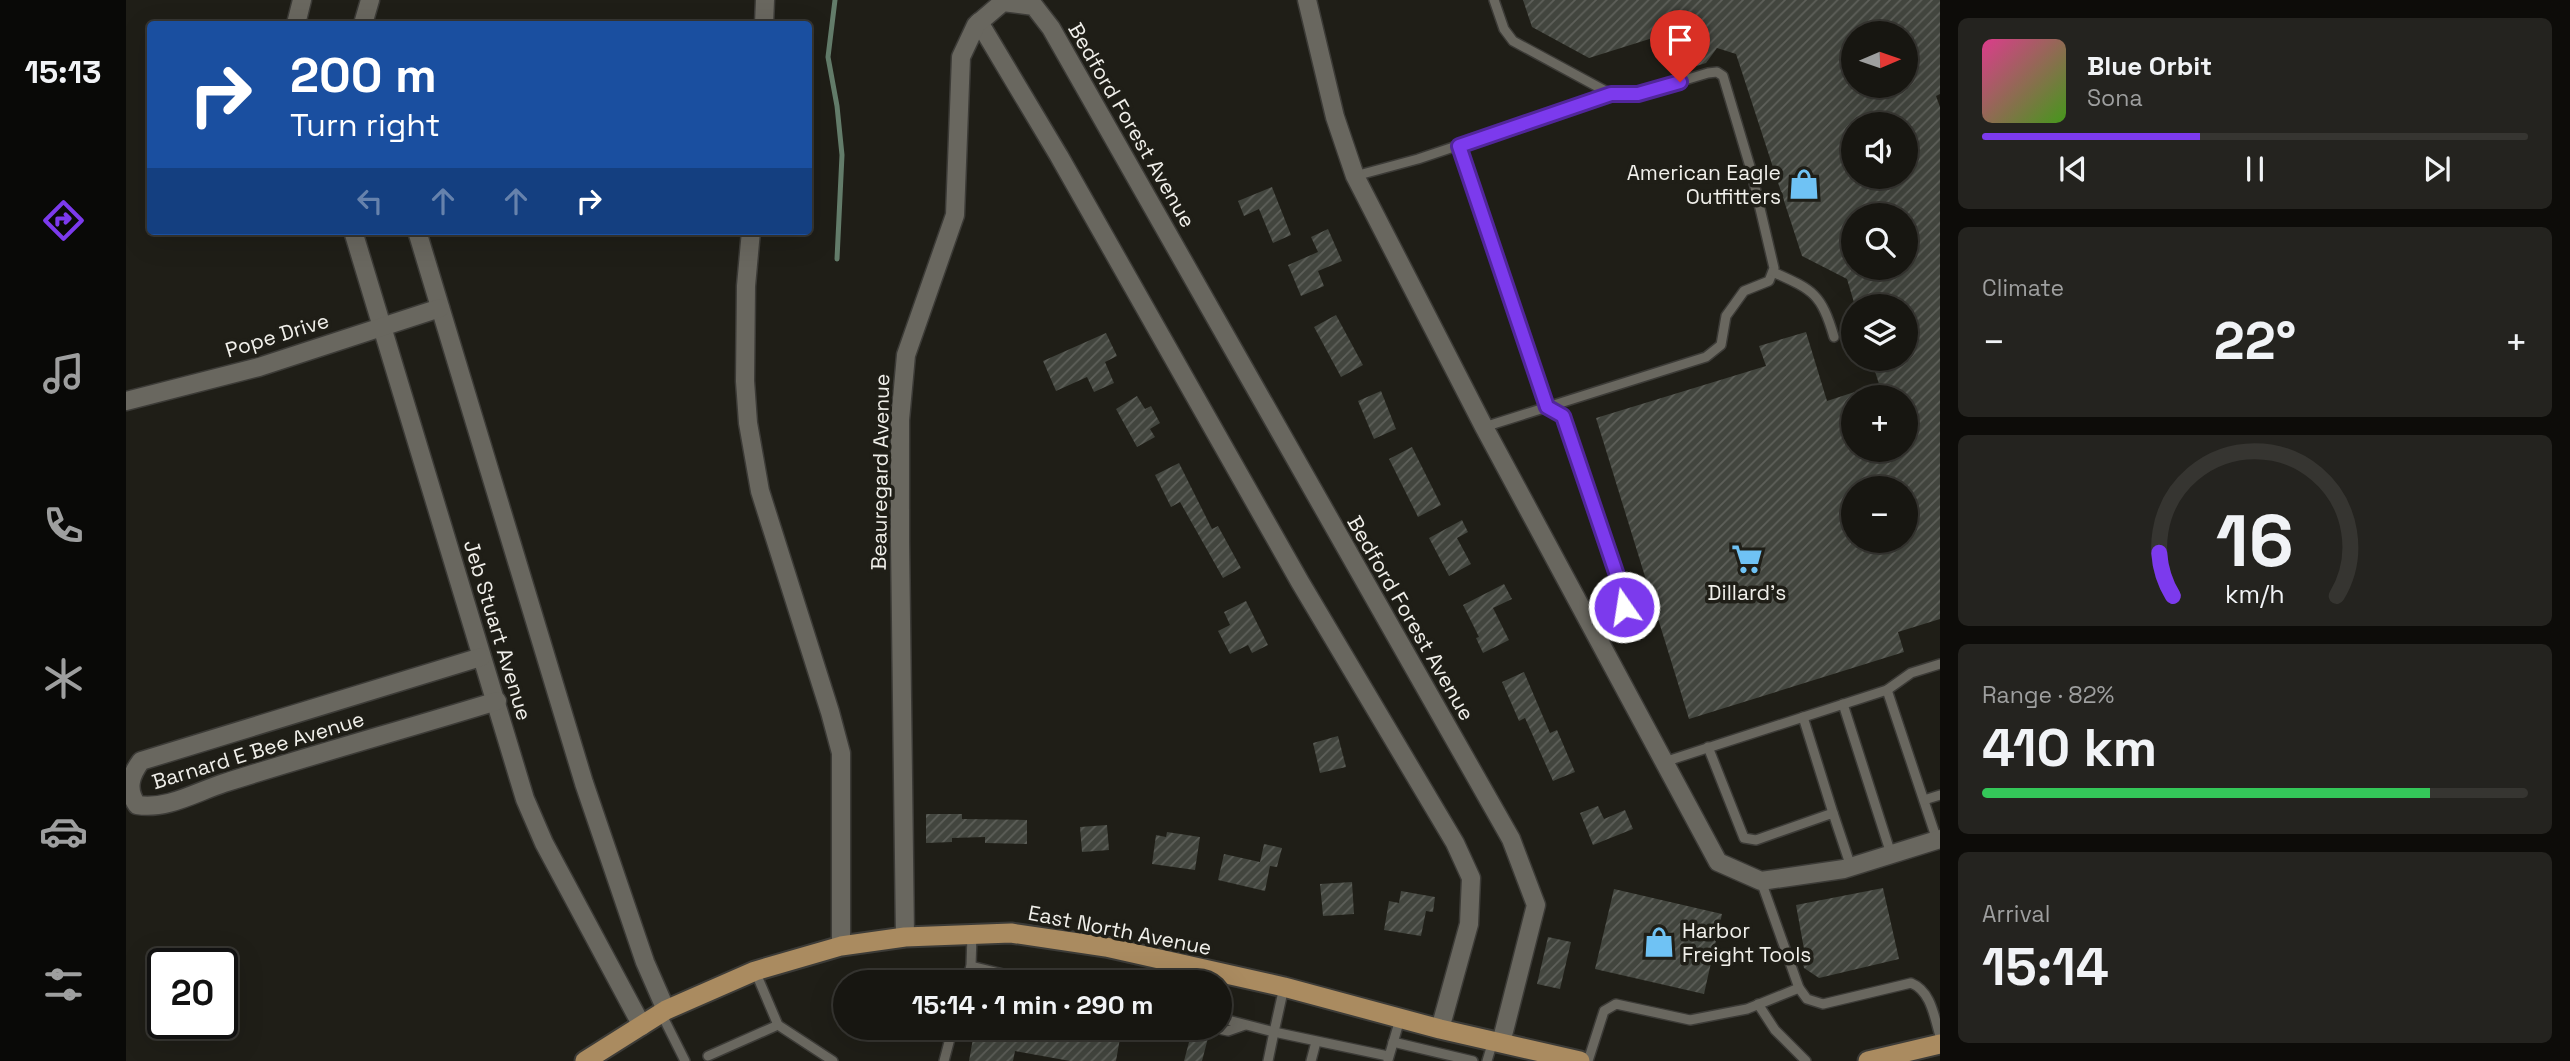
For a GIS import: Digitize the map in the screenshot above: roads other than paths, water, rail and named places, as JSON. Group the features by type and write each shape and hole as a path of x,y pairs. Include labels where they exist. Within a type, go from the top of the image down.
{"main road":[{"name":"East North Avenue","path":"585,1061 663,1011 755,971 841,946 905,937 1011,933 1106,947 1284,987 1440,1029 1580,1061"},
{"path":"1868,1061 1940,1044"}],"street":[{"path":"297,21 302,0"},
{"path":"363,21 370,0"},
{"path":"764,21 765,0"},
{"path":"1307,0 1335,117 1355,176 1484,427 1718,862 1761,881 1851,867 1939,839"},
{"name":"Bedford Forest Avenue","path":"979,22 1003,2 1034,6 1051,28 1511,839 1536,905 1497,1042"},
{"path":"979,22 1066,167 1300,582 1454,843 1471,878 1469,924 1440,1029"},
{"name":"Beauregard Avenue","path":"905,937 900,541 901,420 905,355 955,215 961,57 979,22"},
{"name":"Jeb Stuart Avenue","path":"354,235 525,799 544,843 642,1026"},
{"name":"Jeb Stuart Avenue","path":"418,235 584,783 663,1011"},
{"path":"751,235 746,286 745,381 748,423 760,491 841,753 841,946"},
{"name":"Pope Drive","path":"126,401 259,366 440,308"},
{"name":"Barnard E Bee Avenue","path":"481,657 141,761 131,775 131,797 137,805 148,807 167,804 223,783 497,701"}],"lane":[{"path":"1494,0 1504,29 1513,41 1611,94"},
{"path":"1355,176 1459,146 1611,94 1638,94 1708,73 1717,72 1723,76 1751,170 1773,260 1773,272 1769,281 1744,291 1726,316 1721,345 1706,357 1484,427"},
{"path":"1459,146 1547,407 1563,416 1623,593 1624,607 1616,618 1593,630"},
{"path":"1773,272 1815,294 1826,312 1834,337"},
{"path":"1664,762 1887,690 1912,673 1940,664"},
{"path":"1887,690 1939,839"},
{"path":"1843,704 1891,854"},
{"path":"1803,717 1851,867"},
{"path":"1709,747 1744,838 1756,841 1833,813"},
{"path":"1924,800 1940,795"},
{"path":"1761,881 1800,988 1807,999 1822,1004 1911,983 1920,987 1927,995 1940,1036"},
{"path":"970,970 972,934"},
{"path":"971,966 987,970"},
{"path":"755,971 778,1025 833,1061"},
{"path":"1268,1061 1284,987"},
{"path":"1588,1061 1604,1011 1616,1004 1690,1020 1747,1009 1800,988"},
{"path":"1758,1004 1776,1030 1806,1061"},
{"path":"663,1011 685,1061"},
{"path":"1232,1021 1388,1059 1401,1018"},
{"path":"708,1056 778,1025"},
{"path":"1232,1030 1245,1025"},
{"path":"944,1061 950,1040"},
{"path":"1311,1061 1316,1042"},
{"path":"1393,1042 1473,1061"},
{"path":"1487,1061 1497,1042"}],"waterway":[{"path":"835,0 828,57 842,155 837,259"}],"place":[{"name":"American Eagle Outfitters","path":"1804,184"},
{"name":"Dillard's","path":"1747,559"},
{"name":"Harbor Freight Tools","path":"1659,942"}]}
